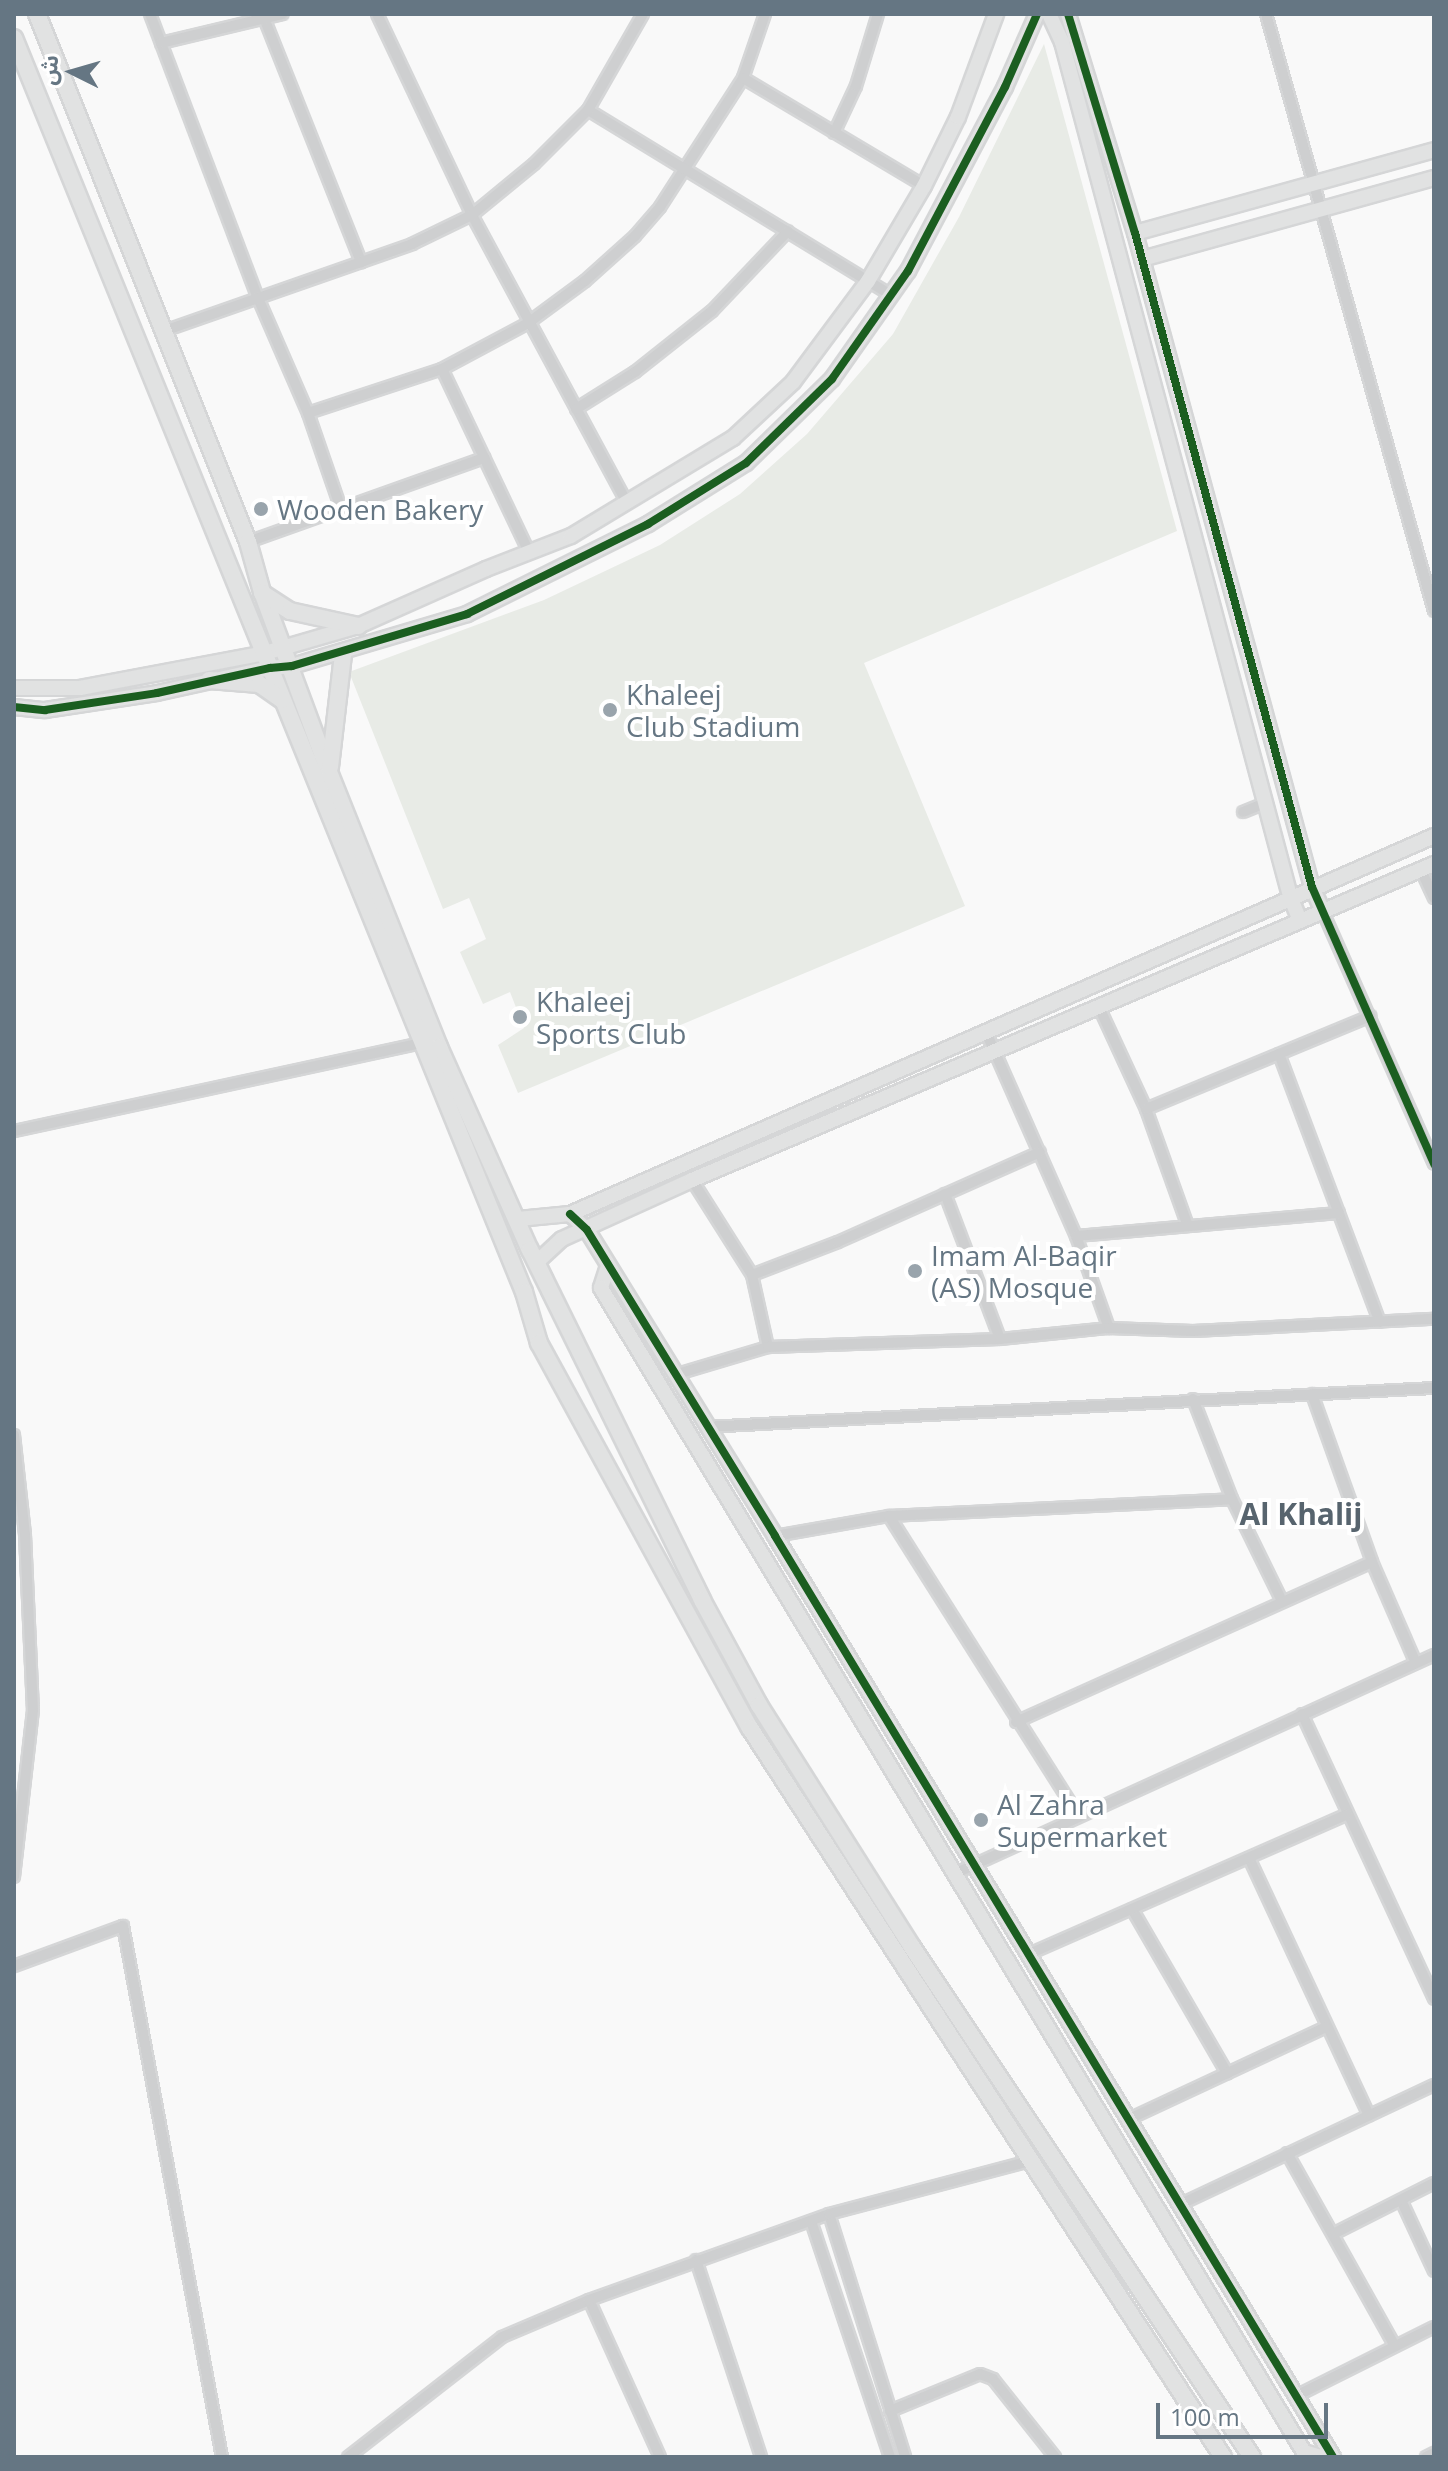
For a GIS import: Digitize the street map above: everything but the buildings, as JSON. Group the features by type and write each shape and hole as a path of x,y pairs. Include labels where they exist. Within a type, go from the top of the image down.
{"main road":[{"path":"37,14 248,542 262,592 329,772 439,1047 536,1263 702,1600 759,1705 929,1973 1252,2457"},
{"path":"14,38 524,1292 539,1343 750,1728 1223,2457"},
{"path":"262,592 290,611 358,626"},
{"path":"329,772 343,654"},
{"path":"209,680 259,684 284,703"}],"street":[{"path":"150,14 258,298 308,413 341,509"},
{"path":"161,43 283,14"},
{"path":"377,14 472,215 627,503"},
{"path":"164,331 412,244 472,215 534,164 588,110 643,14"},
{"path":"308,413 442,369 528,323 585,281 635,236 660,207 743,78 765,14"},
{"path":"834,133 856,86 878,14"},
{"path":"14,707 45,710 157,693 209,680 267,660 284,645 358,626 571,536 733,438 793,382 868,281 924,186 958,117 996,14"},
{"path":"14,688 80,688 267,660 292,666 343,654 467,614 648,524 746,463 832,379 908,271 1005,87 1037,14"},
{"path":"1049,14 1062,42 1290,896 1300,921"},
{"path":"1068,14 1135,233 1312,887 1434,1164"},
{"path":"1266,14 1434,611"},
{"path":"264,18 361,262"},
{"path":"743,78 924,186"},
{"path":"588,110 891,295"},
{"path":"1135,233 1434,150"},
{"path":"1142,259 1434,178"},
{"path":"576,409 635,372 712,311 788,231"},
{"path":"442,369 529,552"},
{"path":"248,542 484,458"},
{"path":"1243,812 1265,803"},
{"path":"518,1219 570,1214 1290,896 1434,836"},
{"path":"536,1263 562,1239 692,1180 1428,867 1434,898"},
{"path":"1098,1005 1146,1109 1188,1226"},
{"path":"1146,1109 1371,1016"},
{"path":"986,1032 1076,1236 1109,1328"},
{"path":"14,1131 421,1043"},
{"path":"1279,1054 1380,1322"},
{"path":"752,1275 1040,1152"},
{"path":"692,1180 752,1275 768,1347"},
{"path":"945,1194 1000,1339"},
{"path":"1076,1236 1339,1213"},
{"path":"570,1214 587,1230 775,1536 1333,2457"},
{"path":"608,1266 601,1288 1304,2452 1320,2457"},
{"path":"674,1375 768,1347 1000,1339 1109,1328 1193,1331 1434,1319"},
{"path":"706,1427 1193,1399 1433,1391"},
{"path":"1312,1394 1372,1562 1416,1663"},
{"path":"1193,1399 1232,1499 1282,1601"},
{"path":"14,1877 19,1791 33,1710 15,1438"},
{"path":"775,1536 889,1516 1232,1499"},
{"path":"889,1516 1016,1722 1078,1815"},
{"path":"1016,1722 1372,1562"},
{"path":"954,1874 1434,1655"},
{"path":"1302,1714 1434,1999"},
{"path":"1029,1954 1348,1814"},
{"path":"1249,1858 1369,2115"},
{"path":"1132,1909 1227,2073"},
{"path":"14,1966 123,1926 222,2457"},
{"path":"1422,1974 1434,1969"},
{"path":"1129,2119 1326,2027"},
{"path":"1181,2204 1434,2085"},
{"path":"1287,2153 1395,2346"},
{"path":"348,2457 502,2337 589,2300 829,2214 1029,2161"},
{"path":"1333,2234 1434,2183"},
{"path":"1401,2200 1434,2271"},
{"path":"829,2214 905,2457"},
{"path":"811,2221 890,2457"},
{"path":"696,2260 761,2457"},
{"path":"589,2300 660,2457"},
{"path":"1298,2395 1434,2327"},
{"path":"890,2411 980,2374 993,2379 1055,2457"},
{"path":"1426,2457 1434,2453"}],"shaded area":[{"path":"1044,44 1177,531 864,663 965,906 518,1093 498,1045 524,1028 510,992 483,1004 460,952 486,939 469,898 443,909 349,672 544,600 660,545 740,494 807,434 893,334 959,217"}],"cycle path":[{"path":"14,707 45,710 157,693 292,666 467,614 648,524 746,463 832,379 908,271 1005,87 1037,14"},
{"path":"1068,14 1135,233 1312,887 1434,1164"},
{"path":"570,1214 587,1230 775,1536 1333,2457"}],"place":[{"name":"Wooden Bakery","path":"261,509"},
{"name":"Khaleej Club Stadium","path":"610,710"},
{"name":"Khaleej Sports Club","path":"520,1017"},
{"name":"Imam Al-Baqir (AS) Mosque","path":"915,1271"},
{"name":"Al Zahra Supermarket","path":"981,1820"}],"district":[{"name":"Al Khalij","path":"1301,1514"}]}
